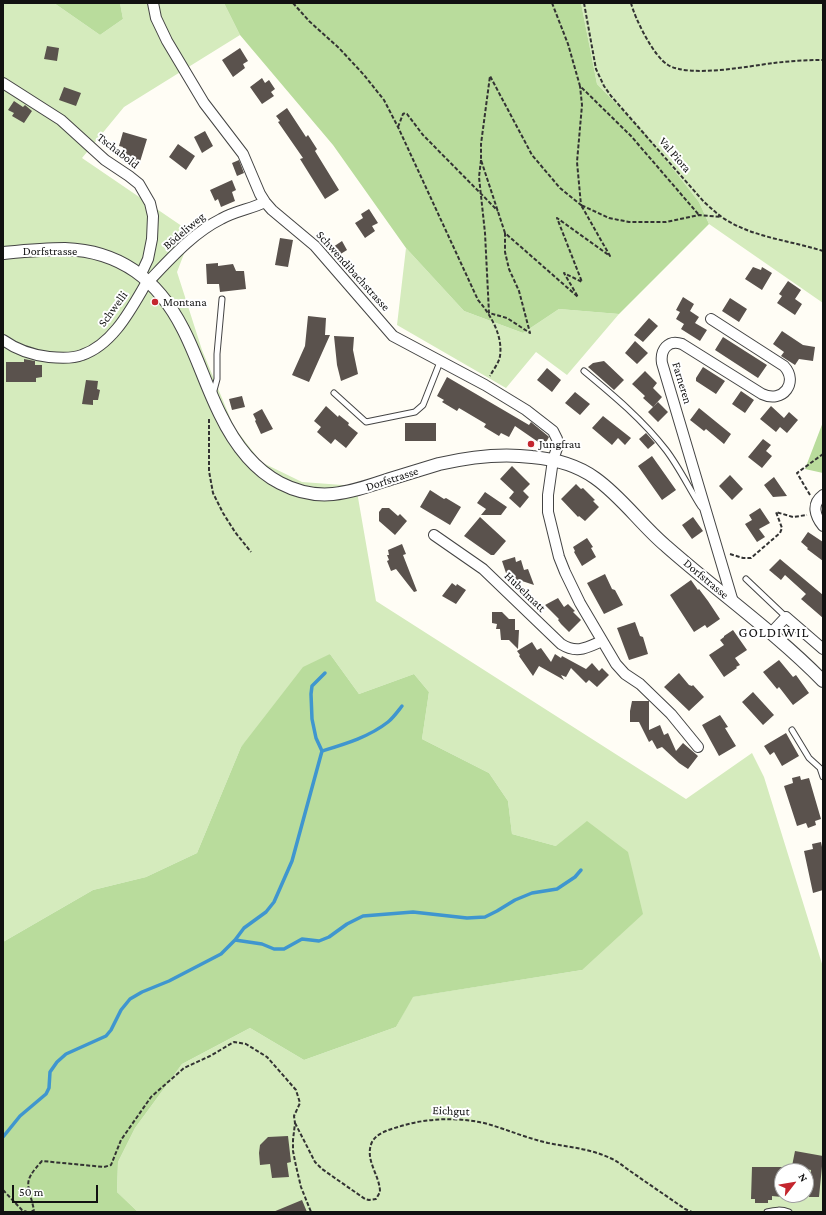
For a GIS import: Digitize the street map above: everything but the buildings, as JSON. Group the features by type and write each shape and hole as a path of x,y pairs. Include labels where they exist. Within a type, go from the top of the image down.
{"street":[{"name":"Schwendibachstrasse","path":"154,3 156,18 166,41 204,103 243,154 260,194 265,202 272,210 315,246 393,336 526,410 552,431 557,439 558,445 553,460"},
{"name":"Tschabold","path":"3,83 61,120 105,160 139,184 150,203 153,216 152,240 146,278"},
{"name":"Bödeliweg","path":"146,278 209,226 230,214 255,207 265,202"},
{"name":"Dorfstrasse","path":"3,253 80,250 119,261 146,278 167,301 183,329 213,402 232,436 258,468 267,475 289,487 311,494 335,495 430,467 475,457 530,456 553,460 584,471 609,489 664,545 771,634 823,681"},
{"name":"Schwelli","path":"3,340 23,351 41,356 69,358 82,355 93,350 109,337 130,310 146,278"},
{"name":"Farneren","path":"711,319 784,366 790,377 788,386 784,393 777,397 770,397 762,394 682,344 673,342 665,346 663,350 662,363 733,602"},
{"path":"553,460 548,495 548,512 559,557 567,577 616,664 625,674 640,684 671,714 698,747"},
{"path":"823,495 816,509 823,526"},
{"name":"Hubelmatt","path":"434,535 483,569 561,644 579,650 602,641"},
{"path":"771,634 786,617 823,649"}],"lane":[{"path":"213,402 217,379 217,354 222,299"},
{"path":"334,393 366,422 415,412 423,405 440,362"},
{"path":"584,371 615,397 666,450 708,516"},
{"path":"746,579 786,617"},
{"path":"792,730 809,758 820,768 823,777"},
{"path":"767,1212 783,1210 789,1212"}],"path":[{"path":"293,3 309,21 339,48 364,75 384,100 478,300 489,313 500,338 500,358 485,386"},
{"path":"505,233 578,296 564,272 582,282 557,218 610,256 581,205 577,162 582,105 580,86 568,44 552,3"},
{"name":"Val Piora","path":"584,3 596,69 604,86 611,96 704,202 721,217 759,234 823,251"},
{"path":"631,3 633,13 649,42 665,64 673,68 715,70 776,63 823,60"},
{"path":"489,313 485,233 478,177 490,76 532,155 560,188 581,205 609,218 629,222 666,222 699,215 721,217"},
{"path":"580,86 631,136 699,215"},
{"path":"398,128 403,114 407,114 422,135 499,212"},
{"path":"481,160 505,233 505,252 509,269 519,291 530,333 507,318 489,313"},
{"path":"213,402 208,422 208,471 210,482 213,493 223,512 235,532 251,552"},
{"path":"718,549 743,558 751,558 781,532 782,528 776,512 793,517 816,509 796,473 823,454"},
{"path":"31,1212 34,1210 27,1187 30,1174 42,1161 104,1166 111,1165 121,1140 150,1097 184,1068 210,1056 234,1042 246,1044 267,1057 296,1090 300,1103 294,1116 295,1123 293,1140 296,1166 301,1187 310,1212"},
{"name":"Eichgut","path":"295,1123 315,1162 328,1174 365,1200 376,1198 380,1192 379,1181 370,1157 371,1145 377,1136 383,1132 409,1124 434,1119 484,1123 547,1142 596,1152 611,1158 685,1209 692,1212"},
{"path":"3,1190 22,1210 27,1212"}],"green space":[{"path":"3,3 54,3 100,35 123,19 120,3 224,3 240,35 124,107 82,158 192,233 177,272 202,350 234,427 261,462 302,482 356,486 376,601 686,799 752,753 764,777 823,967 823,1212 138,1212 117,1192 118,1162 135,1128 182,1064 250,1028 304,1060 396,1027 412,997 582,970 556,846 512,834 508,801 489,773 422,739 429,692 414,674 359,694 330,654 241,747 197,853 146,877 93,890 3,942"},
{"path":"54,3 120,3 123,19 100,35"},
{"path":"224,3 581,3 597,84 645,133 699,202 709,224 619,314 559,309 523,333 464,311 406,248 333,145 240,35"},
{"path":"581,3 823,3 823,303 709,224 699,202 645,133 597,84"},
{"path":"406,248 464,311 523,333 559,309 619,314 567,375 536,352 506,388 397,325"},
{"path":"823,422 823,473 805,469"},
{"path":"330,654 359,694 414,674 429,692 422,739 489,773 508,801 512,834 556,846 587,821 628,852 643,914 582,970 413,997 396,1027 304,1060 250,1028 182,1064 135,1128 118,1162 117,1192 138,1212 3,1212 3,942 93,890 146,877 197,853 241,747 303,667"}],"waterway":[{"path":"235,940 244,928 266,912 274,902 292,861 322,751 316,738 312,719 312,686 325,673"},
{"path":"322,751 348,743 373,732 390,720 402,706"},
{"path":"3,1137 20,1116 46,1094 49,1088 50,1072 57,1062 66,1054 106,1036 111,1030 121,1010 130,999 221,954 235,940 262,944 274,949 284,949 302,939 319,941 329,937 347,924 363,916 413,912 467,918 485,917 515,900 532,893 557,889 575,877 581,870"}],"place":[{"name":"Montana","path":"155,302"},
{"name":"Jungfrau","path":"531,444"}],"district":[{"name":"GOLDIWIL","path":"774,633"}]}
